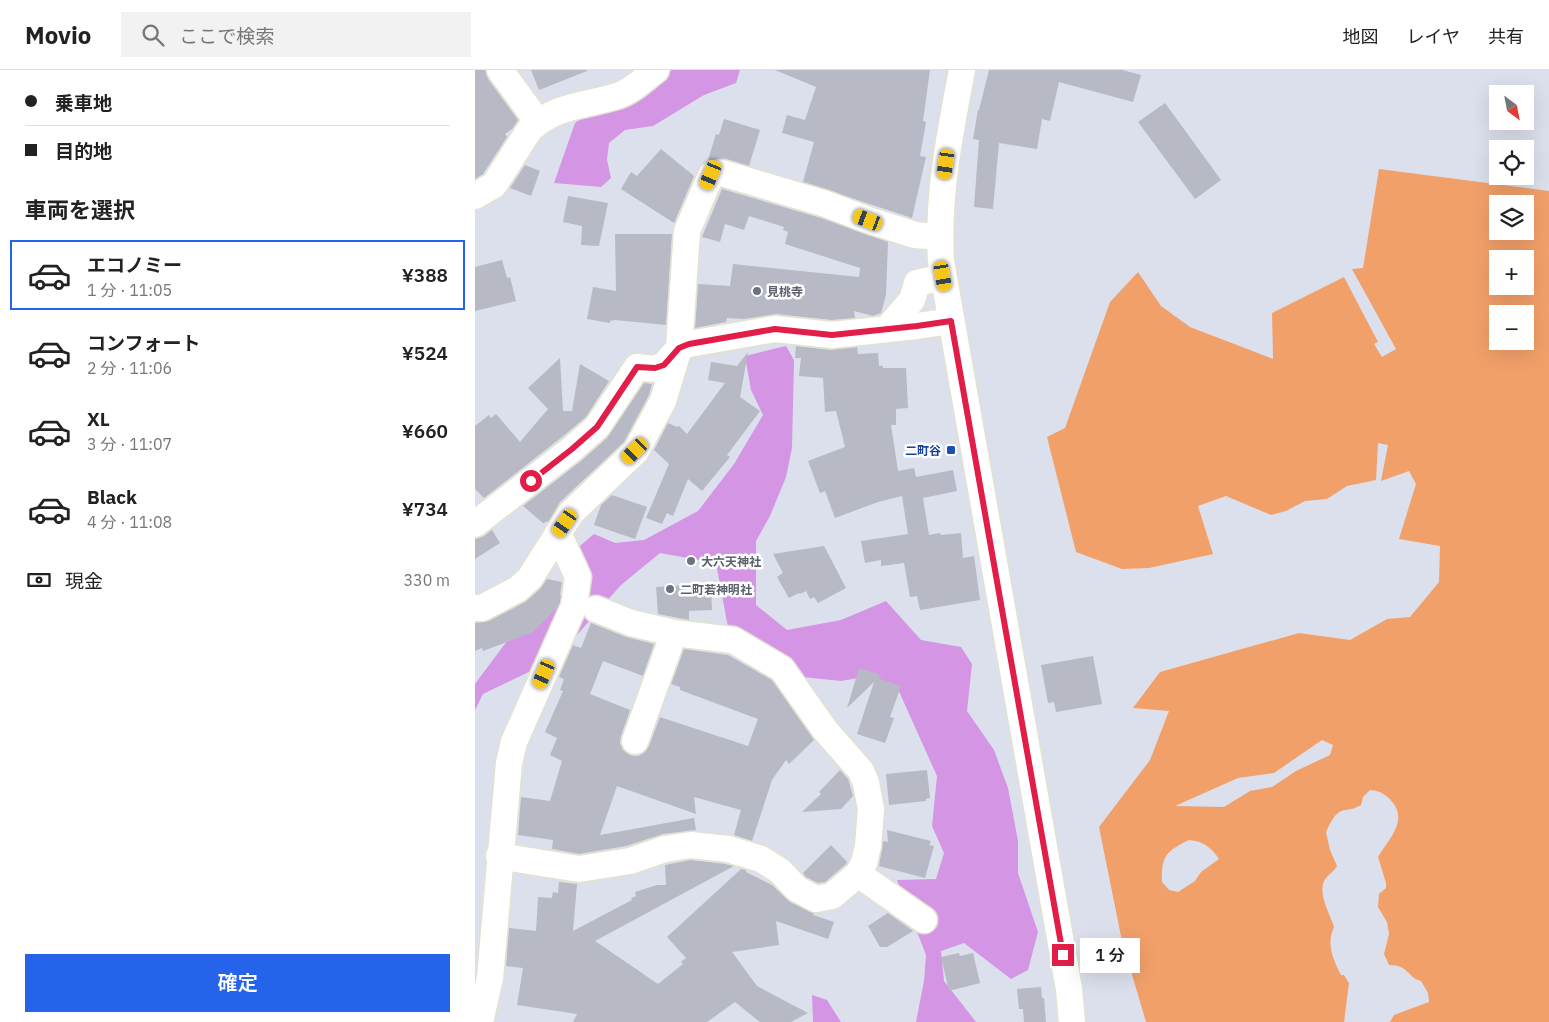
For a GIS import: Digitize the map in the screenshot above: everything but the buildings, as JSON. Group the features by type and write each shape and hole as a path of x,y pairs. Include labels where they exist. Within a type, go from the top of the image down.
{"street":[{"path":"500,70 538,122"},
{"path":"962,70 943,180 939,237 943,276 1069,990 1072,1022"},
{"path":"475,196 494,185 530,129 538,122 551,113 619,96 641,75"},
{"path":"475,608 482,608 518,589 530,578 571,514 635,451 663,402 679,348 687,231 711,175 722,173 826,204 915,235 939,237"},
{"path":"887,329 912,300 917,283 943,276"},
{"path":"475,524 572,449 597,427 637,367 655,368 664,365 679,348 689,344 775,329 832,335 951,321"},
{"path":"480,1022 489,978 509,763 514,742 574,606 578,577 558,533"},
{"path":"499,856 579,869 630,862 665,849 691,845 728,850 761,859 779,871 797,889 816,899 832,896 858,874 864,863 869,846 871,809 866,783 861,771 825,730 782,669 733,640 674,633 631,623 596,609"},
{"path":"635,741 674,633"},
{"path":"858,874 924,920"}],"shaded area":[{"path":"672,70 740,70 736,83 704,95 653,126 625,130 609,143 607,160 611,178 601,187 554,183 575,123"},
{"path":"1379,169 1489,183 1489,185 1549,191 1549,1022 1390,1022 1394,1015 1429,1002 1428,993 1421,981 1401,967 1389,965 1384,954 1389,934 1387,922 1378,907 1379,894 1386,888 1386,883 1378,857 1391,838 1398,817 1397,810 1388,798 1381,792 1370,790 1363,797 1361,805 1338,813 1326,832 1330,850 1337,866 1324,881 1322,892 1334,927 1331,939 1333,957 1341,975 1344,975 1349,983 1344,1022 1146,1022 1122,941 1099,827 1150,760 1169,711 1133,708 1160,672 1299,633 1350,640 1387,619 1410,617 1439,582 1440,546 1399,539 1416,484 1409,471 1381,481 1388,445 1378,443 1376,480 1347,486 1327,499 1305,501 1286,511 1271,515 1226,496 1198,506 1213,554 1149,568 1122,569 1076,552 1047,437 1065,428 1110,302 1138,272 1161,306 1190,327 1273,359 1272,313 1344,277 1378,342 1374,344 1382,357 1396,349 1352,269 1363,268","holes":["1322,740 1333,745 1330,755 1296,771 1272,787 1250,791 1224,807 1175,806 1238,778 1274,773","1189,840 1199,842 1210,848 1219,859 1201,872 1195,881 1178,892 1169,890 1162,882 1164,860 1175,847"]},
{"path":"786,346 794,360 792,448 786,477 770,516 756,541 756,605 787,630 841,620 886,601 921,640 961,647 972,664 967,711 994,750 1008,788 1018,841 1018,873 1038,932 1028,970 1011,979 964,943 941,951 944,981 976,1022 916,1022 924,981 926,955 897,880 936,879 944,853 932,826 937,776 897,687 870,676 841,681 783,675 735,646 727,622 716,563 660,553 621,585 576,636 539,667 483,694 475,710 475,684 510,637 540,618 567,588 562,561 594,534 615,543 644,540 698,511 734,464 763,415 751,390 745,356"},
{"path":"812,995 827,1000 841,1022 813,1022"}],"place":[{"name":"見桃寺","path":"757,291"},
{"name":"二町谷","path":"951,450"},
{"name":"大六天神社","path":"691,561"},
{"name":"二町若神明社","path":"670,589"}],"route":[{"path":"531,481 597,427 637,367 655,368 664,365 679,348 689,344 775,329 832,335 951,321 1063,955"}]}
